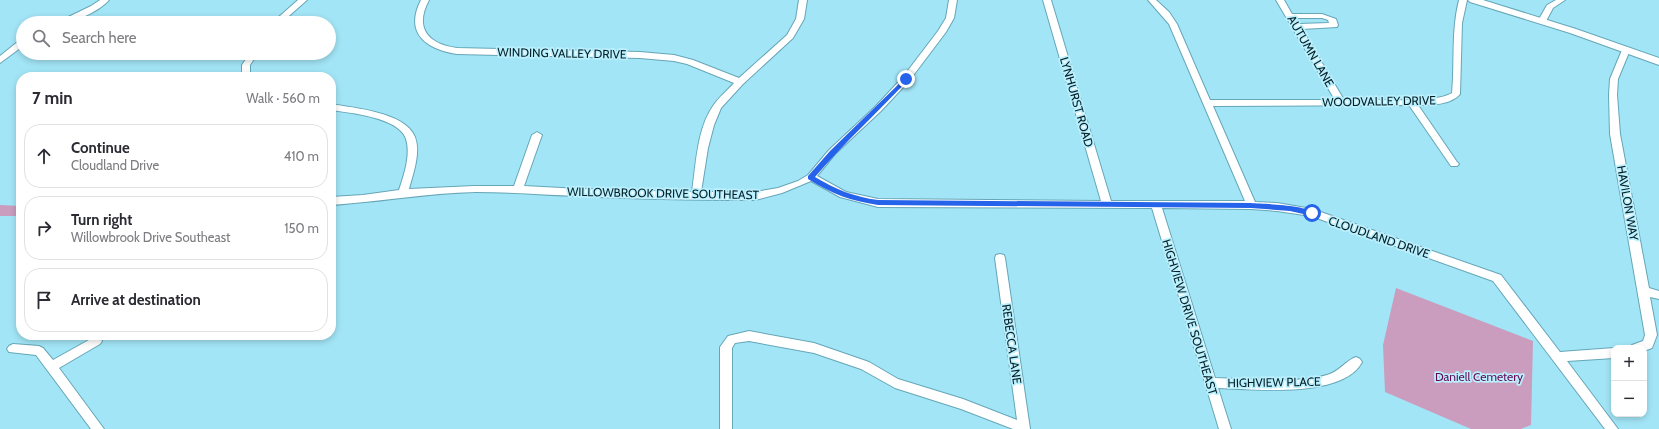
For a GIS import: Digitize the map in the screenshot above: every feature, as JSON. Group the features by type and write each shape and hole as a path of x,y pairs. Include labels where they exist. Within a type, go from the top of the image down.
{"street":[{"path":"76,16 94,8 105,0"},
{"path":"283,16 294,6 304,0"},
{"name":"WINDING VALLEY DRIVE","path":"425,0 417,18 418,27 426,39 439,47 457,51 640,55 662,57 690,62 740,82"},
{"path":"696,195 704,148 712,116 717,107 740,82 790,36 800,19 803,0"},
{"name":"WILLOWBROOK DRIVE SOUTHEAST","path":"336,201 363,199 403,193 474,189 518,189 580,193 755,196 790,187 811,177 832,152 878,109 906,79 942,32 950,18 953,0"},
{"name":"LYNHURST ROAD","path":"1047,0 1107,204"},
{"path":"1152,0 1166,14 1173,24 1251,205"},
{"name":"AUTUMN LANE","path":"1280,0 1291,16 1341,102"},
{"name":"WOODVALLEY DRIVE","path":"1206,103 1411,102 1450,98 1456,94 1458,82 1459,16 1463,0"},
{"path":"1473,0 1542,21 1659,62"},
{"path":"1542,21 1550,7 1561,0"},
{"path":"1291,16 1322,16 1332,19 1334,25 1297,27"},
{"path":"0,60 16,47"},
{"name":"HAVILON WAY","path":"1626,50 1614,79 1613,95 1615,134 1644,291 1650,335 1648,344 1645,345"},
{"path":"246,72 246,65 249,60"},
{"path":"1411,102 1454,164"},
{"path":"336,108 373,115 394,121 404,128 410,135 412,146 403,193"},
{"path":"518,189 537,135"},
{"name":"CLOUDLAND DRIVE","path":"811,177 826,187 856,200 878,203 1251,205 1283,207 1312,213 1497,278 1612,429"},
{"name":"HIGHVIEW DRIVE SOUTHEAST","path":"1156,204 1225,429"},
{"name":"REBECCA LANE","path":"1000,258 1024,428"},
{"path":"1644,291 1659,295"},
{"path":"726,429 726,347 732,339 749,336 814,348 836,355 865,365 895,383 963,404 1024,428"},
{"path":"52,367 96,341"},
{"path":"13,349 39,350 98,429"},
{"path":"1558,357 1611,353"},
{"name":"HIGHVIEW PLACE","path":"1210,383 1290,384 1324,382 1338,377 1356,362"}],"green space":[{"path":"0,205 16,206 16,216 0,216"},
{"name":"Daniell Cemetery","path":"1396,288 1533,341 1531,425 1521,429 1471,429 1385,392 1383,345"}],"route":[{"path":"906,79 878,109 832,152 811,177 826,187 856,200 878,203 1251,205 1290,208 1312,213"}]}
